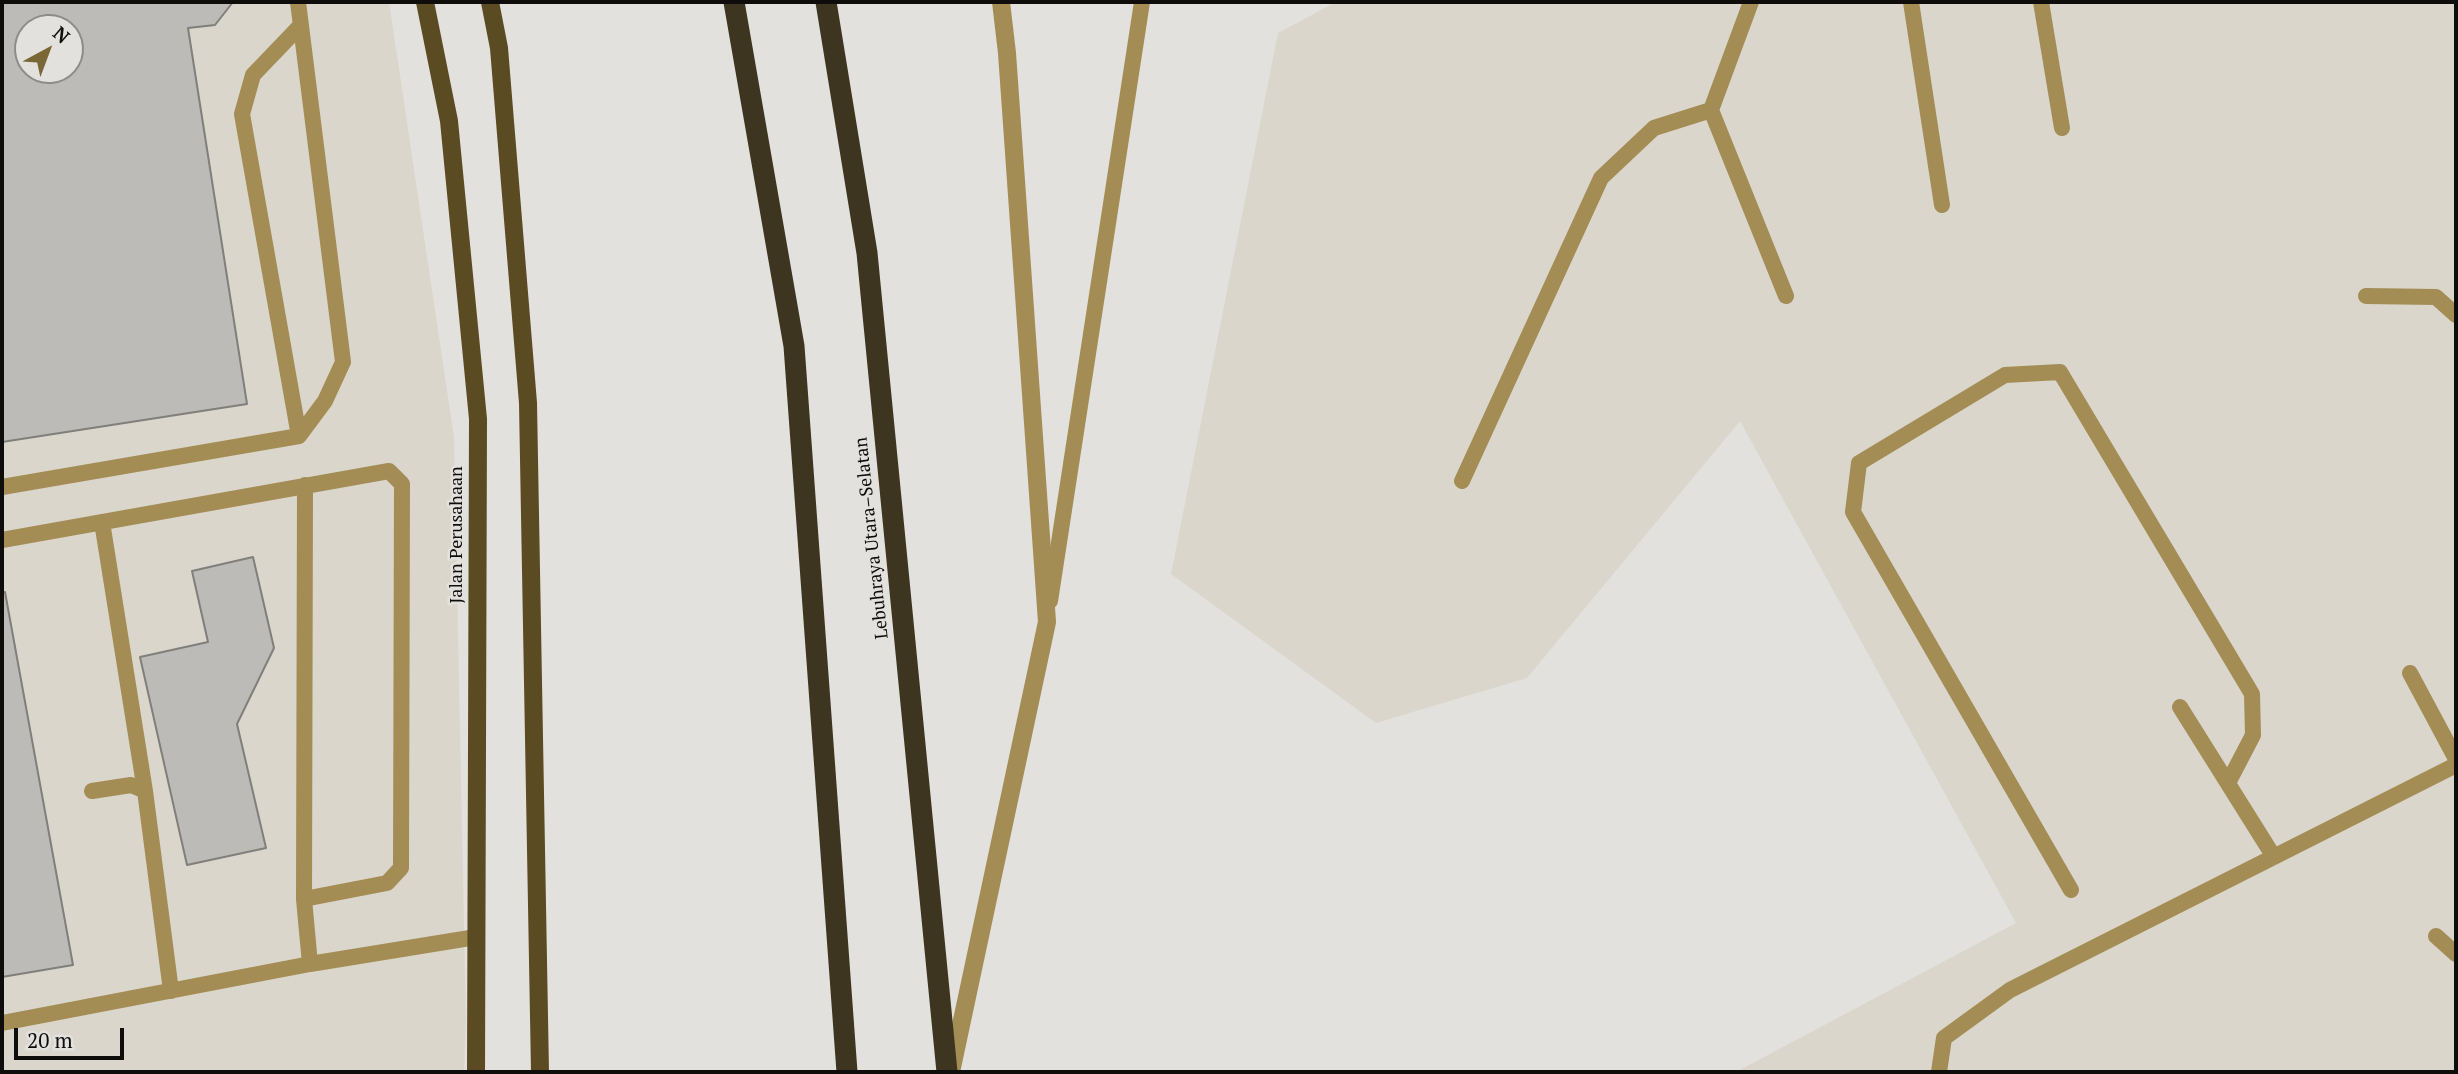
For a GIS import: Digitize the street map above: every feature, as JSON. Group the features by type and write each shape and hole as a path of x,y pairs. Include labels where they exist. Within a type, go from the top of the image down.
{"highway":[{"path":"734,2 794,346 847,1072"},
{"name":"Lebuhraya Utara–Selatan","path":"826,2 867,253 949,1072"}],"main road":[{"name":"Jalan Perusahaan","path":"425,2 449,121 478,419 475,1072"},
{"path":"490,2 499,48 528,404 540,1072"}],"street":[{"path":"949,1072 1047,622 1008,67 1001,2"}],"lane":[{"path":"2,487 299,436 325,401 343,362 298,2"},
{"path":"1047,622 1142,2"},
{"path":"1751,2 1711,110 1786,296"},
{"path":"1911,2 1941,205"},
{"path":"2041,2 2062,128"},
{"path":"299,436 242,114 253,75 300,26"},
{"path":"1462,481 1601,178 1654,128 1711,110"},
{"path":"2366,296 2436,297 2456,316"},
{"path":"2071,890 1853,512 1859,463 2005,375 2060,372 2252,694 2253,736 2228,783"},
{"path":"2,540 389,471 402,484 401,868 387,883 304,899"},
{"path":"305,485 304,899 310,964"},
{"path":"102,522 145,791 171,991"},
{"path":"2410,673 2456,759"},
{"path":"2180,707 2274,857"},
{"path":"1939,1072 1944,1038 2010,990 2456,765"},
{"path":"92,791 131,785 145,791"},
{"path":"2436,936 2456,954"},
{"path":"2,1023 310,964 476,937"}],"shaded area":[{"path":"2,2 389,2 454,437 466,1022 464,1072 2,1072"},
{"path":"1336,2 2456,2 2456,1072 1736,1072 2016,923 1740,421 1527,678 1376,723 1171,574 1278,33"}],"building":[{"path":"2,2 233,2 215,25 188,28 247,404 2,442"},
{"path":"253,557 274,648 237,724 266,848 187,865 140,657 208,642 192,571"},
{"path":"2,592 5,592 73,965 2,977"}]}
